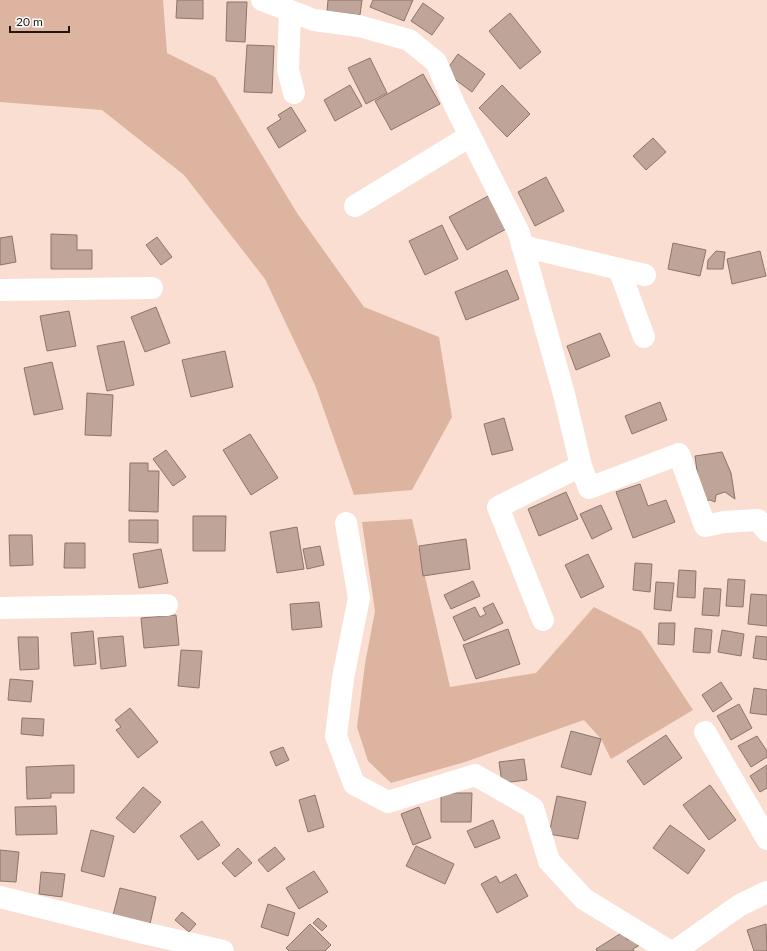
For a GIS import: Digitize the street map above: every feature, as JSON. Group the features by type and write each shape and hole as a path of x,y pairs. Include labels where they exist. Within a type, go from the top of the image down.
{"street":[{"path":"262,0 314,20 359,26 409,40 436,62 454,106 519,233 564,394 581,466 589,488 679,454 705,526 724,522 758,520 767,531"},
{"path":"290,12 288,70 294,93"},
{"path":"355,206 470,136"},
{"path":"522,246 645,274"},
{"path":"619,269 644,337"},
{"path":"0,290 152,288"},
{"path":"543,620 498,507 581,466"},
{"path":"346,523 359,598 343,678 336,736 354,784 388,802 475,775 533,808 550,861 584,898 669,951"},
{"path":"0,608 167,604"},
{"path":"705,732 767,839"},
{"path":"675,951 740,906 767,892"},
{"path":"0,897 144,933 224,951"}],"shaded area":[{"path":"0,0 163,0 167,53 215,77 297,213 364,307 439,337 452,417 412,490 354,495 315,385 265,279 184,175 102,110 0,102"},
{"path":"412,519 450,687 536,673 594,607 641,631 693,710 611,759 601,739 584,720 465,762 391,783 368,761 357,727 365,664 375,611 362,522"}],"building":[{"path":"177,0 203,0 203,19 176,18"},
{"path":"328,0 362,0 360,15 327,11"},
{"path":"373,0 413,0 404,21 370,7"},
{"path":"227,2 247,2 245,42 226,41"},
{"path":"423,3 444,18 432,35 411,21"},
{"path":"510,13 541,52 520,69 489,31"},
{"path":"247,45 274,46 272,93 244,92"},
{"path":"458,54 485,74 472,92 445,72"},
{"path":"370,58 387,93 366,104 348,68"},
{"path":"423,74 440,104 391,130 375,101"},
{"path":"350,85 362,106 335,121 324,100"},
{"path":"502,85 530,114 507,137 479,108"},
{"path":"291,107 306,131 279,148 267,128 281,119 278,115"},
{"path":"653,138 666,152 646,170 633,156"},
{"path":"546,177 564,211 535,226 518,192"},
{"path":"490,195 508,228 467,250 449,217"},
{"path":"442,225 458,259 425,275 409,241"},
{"path":"51,234 77,235 77,250 92,250 92,269 51,269"},
{"path":"12,236 16,262 0,265 0,238"},
{"path":"157,237 172,257 161,265 146,245"},
{"path":"673,243 706,250 700,276 668,269"},
{"path":"716,251 725,252 723,269 707,269 708,260"},
{"path":"760,251 766,276 732,284 727,259"},
{"path":"507,270 519,299 466,320 455,292"},
{"path":"156,307 170,343 145,352 131,317"},
{"path":"69,311 76,346 47,351 40,316"},
{"path":"600,333 610,356 576,370 567,346"},
{"path":"124,341 134,385 107,391 97,346"},
{"path":"225,351 233,387 191,397 182,360"},
{"path":"52,362 63,409 34,415 24,368"},
{"path":"87,393 113,395 111,436 85,435"},
{"path":"660,402 667,420 632,434 625,416"},
{"path":"504,418 513,450 492,455 484,424"},
{"path":"250,434 278,478 251,495 223,450"},
{"path":"166,450 186,477 173,486 153,459"},
{"path":"722,452 731,473 735,499 725,492 716,495 715,502 710,500 701,501 695,456"},
{"path":"130,463 148,463 148,471 159,471 158,512 129,511"},
{"path":"640,484 648,506 666,500 675,522 633,538 616,492"},
{"path":"566,492 578,519 539,536 528,509"},
{"path":"601,505 612,529 592,539 580,514"},
{"path":"193,516 226,516 225,551 193,551"},
{"path":"129,520 158,520 158,543 129,542"},
{"path":"297,527 304,569 277,573 270,532"},
{"path":"9,535 32,535 33,565 10,566"},
{"path":"466,539 470,569 423,576 419,546"},
{"path":"65,543 85,543 85,568 64,568"},
{"path":"320,546 324,565 307,569 303,549"},
{"path":"161,549 168,583 139,588 133,554"},
{"path":"588,554 604,587 581,598 565,565"},
{"path":"635,563 652,564 650,592 633,590"},
{"path":"679,570 696,571 695,598 677,597"},
{"path":"728,579 745,580 743,607 726,606"},
{"path":"473,581 480,596 451,609 444,595"},
{"path":"656,582 674,583 671,611 654,609"},
{"path":"704,588 721,589 719,616 702,615"},
{"path":"751,594 767,595 767,626 748,624"},
{"path":"319,602 322,627 292,630 290,604"},
{"path":"493,603 503,623 464,641 453,617 475,607 480,617 486,614 483,608"},
{"path":"176,615 179,645 144,648 141,618"},
{"path":"659,623 675,623 674,645 658,644"},
{"path":"695,628 712,630 710,653 693,652"},
{"path":"508,629 520,664 476,679 463,645"},
{"path":"722,630 744,634 741,656 718,652"},
{"path":"93,631 96,664 74,666 71,633"},
{"path":"123,636 126,666 101,669 98,638"},
{"path":"756,636 767,637 767,660 753,658"},
{"path":"18,637 38,637 39,669 20,670"},
{"path":"181,650 202,651 199,688 178,686"},
{"path":"10,679 33,681 31,702 8,700"},
{"path":"721,682 732,699 713,712 702,695"},
{"path":"754,688 767,690 767,715 750,713"},
{"path":"739,704 752,728 731,740 717,716"},
{"path":"130,708 158,742 138,758 116,730 121,727 115,720"},
{"path":"22,718 44,719 43,736 21,734"},
{"path":"571,731 601,739 591,775 561,767"},
{"path":"666,735 682,758 644,785 627,761"},
{"path":"757,736 767,751 767,757 751,767 738,746"},
{"path":"283,747 289,760 276,766 270,752"},
{"path":"524,759 527,780 502,783 499,762"},
{"path":"74,765 74,793 51,793 51,798 27,799 26,767"},
{"path":"767,765 767,788 760,792 750,776"},
{"path":"710,785 736,820 709,840 683,805"},
{"path":"143,787 161,802 134,833 116,818"},
{"path":"441,793 472,793 471,822 441,822"},
{"path":"315,795 324,827 308,832 299,800"},
{"path":"557,796 586,802 578,839 549,834"},
{"path":"56,806 57,834 16,835 15,807"},
{"path":"419,807 431,838 413,845 401,814"},
{"path":"493,820 500,838 475,848 467,831"},
{"path":"202,821 220,845 198,860 180,836"},
{"path":"670,825 705,850 688,874 653,848"},
{"path":"91,830 114,836 104,877 81,871"},
{"path":"416,846 454,864 445,884 406,866"},
{"path":"275,847 285,859 268,872 258,860"},
{"path":"238,848 252,863 235,877 222,863"},
{"path":"0,850 19,852 16,882 0,881"},
{"path":"314,871 328,892 299,909 286,888"},
{"path":"41,872 65,874 62,897 39,894"},
{"path":"516,874 528,896 497,913 481,884 496,876 500,883"},
{"path":"120,888 156,897 150,924 113,915"},
{"path":"268,904 295,913 288,936 261,927"},
{"path":"182,912 196,924 189,932 175,920"},
{"path":"318,918 327,926 322,931 313,923"},
{"path":"310,924 331,945 325,951 289,951 286,948"},
{"path":"766,924 767,951 754,951 747,930"},
{"path":"623,932 627,940 637,934 643,943 633,949 634,951 597,951 596,949"}]}
